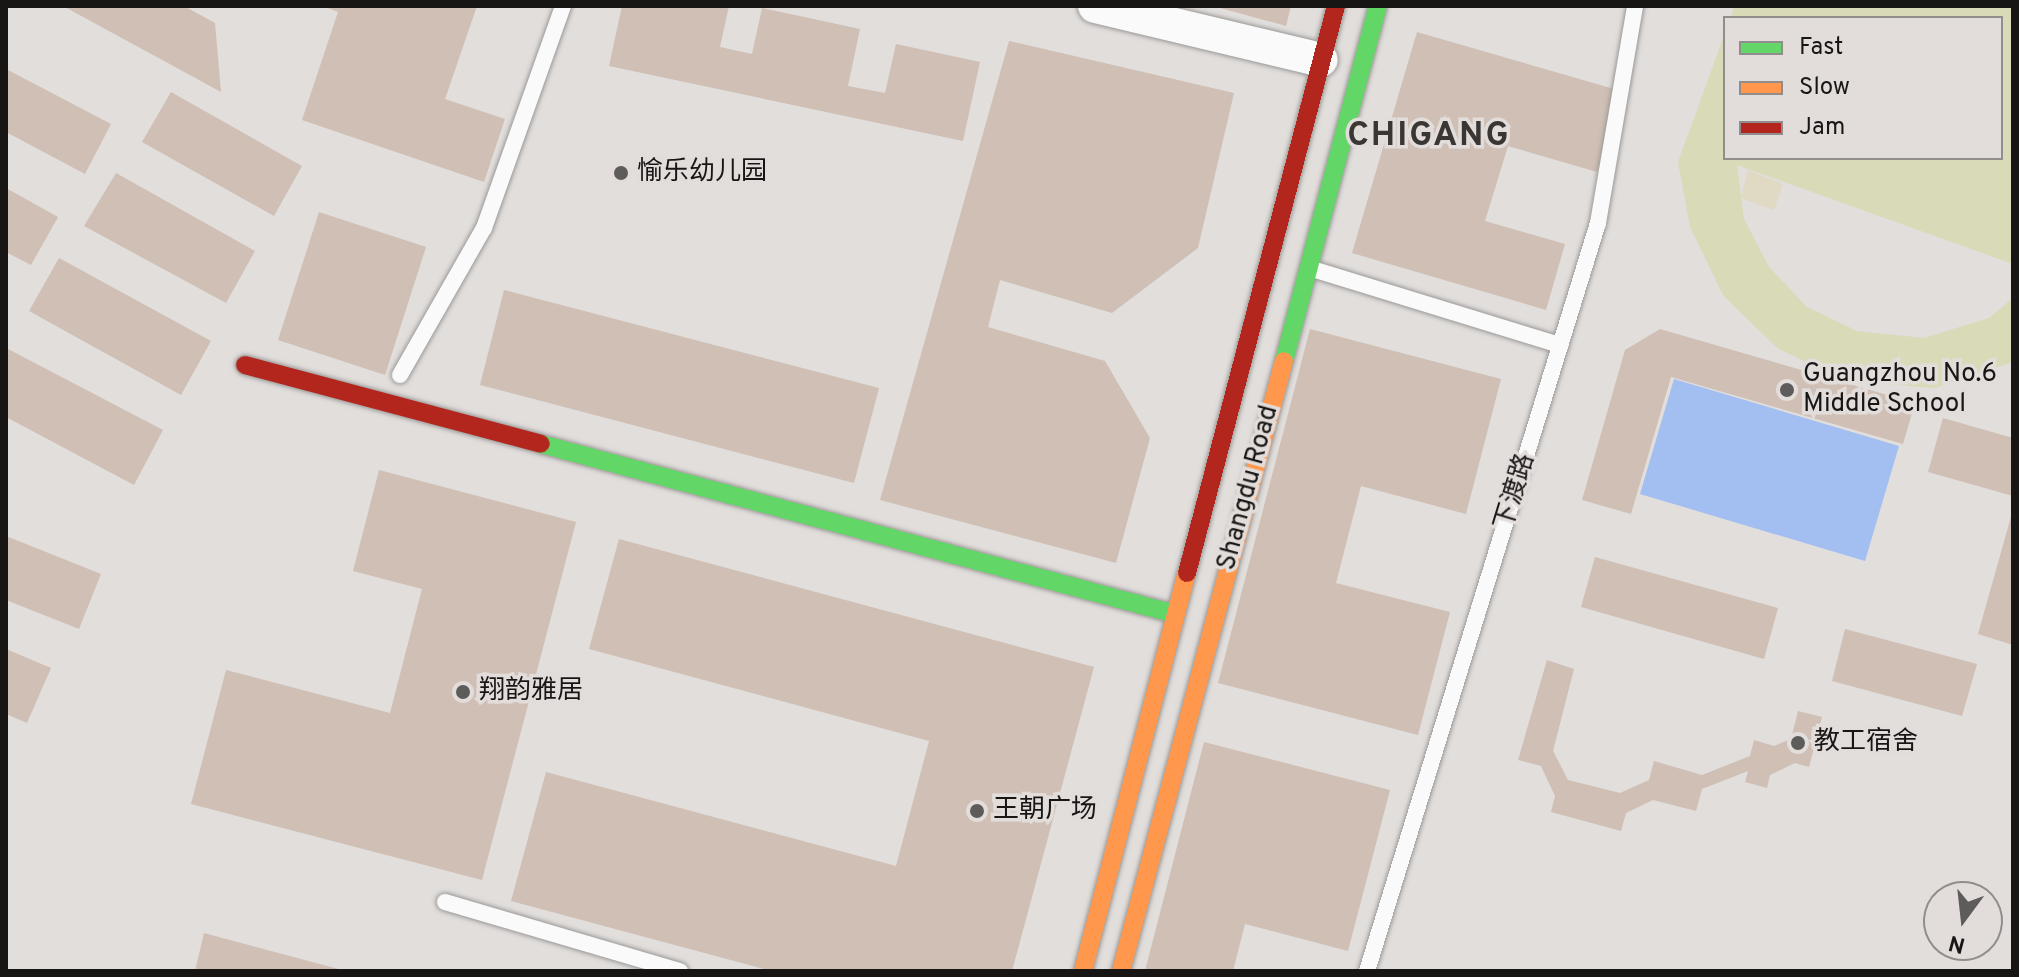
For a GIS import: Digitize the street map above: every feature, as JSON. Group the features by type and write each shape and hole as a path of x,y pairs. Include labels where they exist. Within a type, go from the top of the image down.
{"main road":[{"name":"Shangdu Road","path":"1083,971 1336,6"},
{"name":"Shangdu Road","path":"1121,971 1378,6"},
{"path":"245,365 1175,614"}],"street":[{"path":"1095,6 1321,60"}],"lane":[{"path":"400,375 484,228 563,6"},
{"name":"下渡路","path":"1367,971 1598,223 1635,6"},
{"path":"1307,267 1560,345"},
{"path":"445,902 680,971"}],"green space":[{"path":"1735,6 2013,6 2013,264 1737,165 1744,219 1769,267 1807,307 1857,331 1924,338 1989,318 2013,298 2013,362 1935,388 1845,381 1777,348 1723,295 1690,227 1678,162 1723,38 1723,160 2003,160 2003,16 1731,16"}],"sand":[{"path":"1748,170 1783,184 1774,210 1741,198"}],"water":[{"path":"1674,379 1899,446 1865,561 1640,494"}],"building":[{"path":"63,6 184,6 215,23 221,92"},
{"path":"323,6 477,6 445,99 505,119 484,182 302,120 338,12"},
{"path":"622,6 729,6 720,47 752,54 762,8 860,29 848,86 885,93 896,44 980,62 963,141 609,66"},
{"path":"1213,6 1291,6 1286,26"},
{"path":"1417,32 1621,91 1597,172 1508,146 1485,221 1565,244 1546,310 1352,253"},
{"path":"1009,41 1234,93 1198,248 1112,313 1000,280 988,327 1105,361 1150,438 1116,563 880,500"},
{"path":"6,69 111,124 85,174 6,132"},
{"path":"171,92 302,166 274,216 142,142"},
{"path":"116,173 255,251 226,303 84,226"},
{"path":"6,188 58,217 31,265 6,252"},
{"path":"319,212 426,247 385,375 278,340"},
{"path":"59,258 211,341 181,395 29,311"},
{"path":"504,290 879,388 854,483 480,385"},
{"path":"1310,329 1501,379 1466,514 1361,486 1336,583 1450,612 1418,735 1218,683"},
{"path":"1660,329 1915,403 1903,444 1671,377 1631,514 1582,500 1625,350"},
{"path":"8,349 163,430 134,485 6,417"},
{"path":"1943,418 2013,438 2013,496 1928,472"},
{"name":"翔韵雅居","path":"379,470 576,522 482,880 191,804 226,670 390,713 422,589 353,571"},
{"path":"2013,513 2013,645 1978,634"},
{"path":"6,536 101,574 79,629 6,600"},
{"path":"619,539 1094,667 1012,971 771,971 511,901 546,772 896,866 929,741 589,649"},
{"path":"1595,557 1778,608 1764,659 1581,607"},
{"name":"教工宿舍","path":"1845,629 1977,664 1962,716 1832,681"},
{"path":"6,649 51,668 27,723 6,714"},
{"name":"教工宿舍","path":"1547,660 1574,669 1553,751 1568,780 1620,793 1649,780 1654,761 1702,775 1750,756 1754,740 1774,746 1791,739 1798,711 1822,717 1809,767 1795,763 1770,775 1767,788 1745,782 1748,771 1702,789 1696,811 1653,800 1626,813 1621,831 1551,812 1555,796 1541,766 1518,760"},
{"path":"1204,742 1390,790 1348,951 1245,924 1233,971 1145,971"},
{"path":"204,933 342,970 342,971 195,971"}],"traffic: fast":[{"path":"1284,361 1378,6"},
{"path":"541,444 1175,614"}],"traffic: slow":[{"path":"1121,971 1284,361"},
{"path":"1083,971 1187,573"}],"traffic: jam":[{"path":"1187,573 1336,6"},
{"path":"245,365 541,444"}],"place":[{"name":"愉乐幼儿园","path":"621,173"},
{"name":"Guangzhou No.6 Middle School","path":"1787,390"},
{"name":"翔韵雅居","path":"463,692"},
{"name":"教工宿舍","path":"1798,743"},
{"name":"王朝广场","path":"977,811"}],"district":[{"name":"CHIGANG","path":"1429,137"}]}
